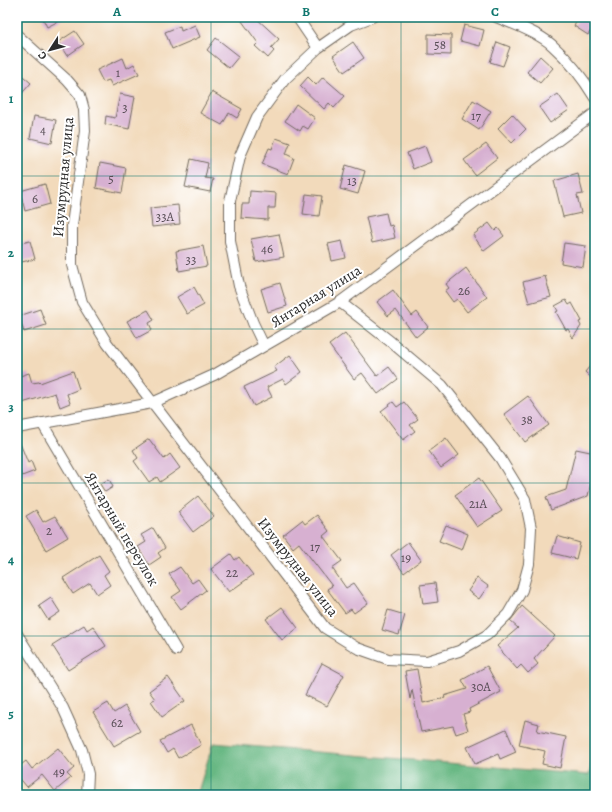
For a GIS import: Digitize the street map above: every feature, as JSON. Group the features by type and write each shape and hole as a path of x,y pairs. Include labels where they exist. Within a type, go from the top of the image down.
{"street":[{"path":"297,17 318,48"},
{"path":"264,346 253,323 239,286 230,241 230,200 240,156 257,117 285,79 318,48 351,25 372,17"},
{"path":"496,17 518,25 551,44 580,74 595,98"},
{"name":"Изумрудная улица","path":"17,35 67,80 80,95 84,110 85,131 72,225 72,264 82,302 107,343 325,628 357,648 388,660 427,661 459,651 487,635 508,614 522,590 529,564 531,528 525,499 500,458 442,385 340,302"},
{"name":"Янтарная улица","path":"17,428 152,403 214,374 340,302 595,113"},
{"name":"Янтарный переулок","path":"42,424 176,650"},
{"path":"17,634 63,708 79,743 88,774 87,795"}],"green space":[{"path":"213,743 589,775 595,746 595,795 197,795"}],"building":[{"path":"42,17 67,17 47,27"},
{"path":"239,17 255,17 279,39 271,48 274,51 268,58 255,46 258,43"},
{"path":"579,17 595,17 595,24 588,35 574,26"},
{"path":"195,25 200,37 172,49 165,32 180,26 181,31"},
{"path":"464,25 484,30 480,46 460,41"},
{"path":"75,31 84,44 67,56 58,42"},
{"path":"428,34 451,35 451,55 428,54"},
{"path":"216,38 239,56 229,68 207,50"},
{"path":"353,42 364,58 344,72 333,56"},
{"path":"497,42 510,47 503,66 490,62"},
{"path":"540,56 553,68 540,83 527,72"},
{"path":"123,58 127,68 134,64 139,74 112,86 109,80 103,82 97,70"},
{"path":"17,71 31,83 17,99"},
{"path":"308,77 316,85 323,77 345,96 334,108 329,103 324,109 300,86"},
{"path":"212,92 242,109 237,118 229,113 222,125 200,113"},
{"path":"120,94 135,97 129,129 105,124 106,116 115,118"},
{"path":"558,94 569,110 550,123 539,107"},
{"path":"473,100 491,111 479,130 462,119"},
{"path":"296,104 315,118 308,129 303,126 300,131 285,121"},
{"path":"512,114 526,129 512,143 498,128"},
{"path":"34,116 56,120 52,143 30,138"},
{"path":"276,138 290,143 286,154 294,158 288,174 262,164 269,148 272,149"},
{"path":"486,144 497,158 475,175 464,160"},
{"path":"425,146 431,162 413,169 407,153"},
{"path":"191,159 208,163 205,178 213,179 210,192 185,187"},
{"path":"100,163 126,168 122,193 96,188"},
{"path":"346,165 365,171 358,194 340,189"},
{"path":"578,174 583,194 577,195 581,213 563,217 554,181"},
{"path":"45,184 50,204 25,211 20,191"},
{"path":"250,191 276,193 275,208 268,208 268,220 241,218 242,204 249,204"},
{"path":"306,194 322,196 319,216 303,214"},
{"path":"178,205 180,224 152,227 150,208"},
{"path":"386,213 389,226 392,225 395,238 372,243 366,217"},
{"path":"489,223 495,231 498,228 504,236 484,251 473,235"},
{"path":"279,234 284,257 256,262 251,239"},
{"path":"30,241 35,259 17,263 17,244"},
{"path":"342,241 346,258 332,261 328,244"},
{"path":"564,243 586,246 583,267 561,263"},
{"path":"203,246 207,266 179,271 176,251"},
{"path":"466,268 487,297 467,312 457,299 453,302 445,291 449,288 446,284"},
{"path":"545,276 551,297 529,303 523,282"},
{"path":"280,283 287,306 268,312 261,289"},
{"path":"194,287 204,305 187,314 177,297"},
{"path":"393,290 412,316 417,312 428,327 416,337 396,310 388,316 377,302"},
{"path":"566,300 569,305 572,303 582,321 579,322 581,326 573,338 568,329 566,330 556,312 558,311 555,306"},
{"path":"40,309 46,325 24,332 19,316"},
{"path":"148,310 154,320 149,323 152,330 137,338 127,321"},
{"path":"345,333 377,376 389,367 398,379 378,394 362,373 354,379 329,345"},
{"path":"290,355 302,372 286,384 283,379 267,387 272,397 254,406 244,387 277,371 274,367"},
{"path":"595,360 595,381 585,372"},
{"path":"73,371 79,389 67,394 70,403 60,407 55,393 19,404 17,399 17,377 29,373 32,383 40,383"},
{"path":"528,396 549,425 525,442 504,414"},
{"path":"393,402 397,407 404,402 418,419 410,425 415,431 403,440 381,411"},
{"path":"17,436 28,463 31,461 35,471 22,476 20,472 17,474"},
{"path":"446,438 459,455 441,468 429,451"},
{"path":"149,439 164,459 170,454 180,468 160,482 157,477 149,482 134,461 138,458 133,450"},
{"path":"576,449 595,453 595,466 588,496 551,510 546,497 566,490"},
{"path":"479,478 502,511 477,527 455,495"},
{"path":"109,479 113,487 105,492 100,484"},
{"path":"198,496 214,516 193,532 178,512"},
{"path":"36,510 43,522 55,516 68,537 46,550 26,516"},
{"path":"317,515 329,531 323,536 342,561 332,568 346,588 354,583 368,603 354,613 351,609 345,613 327,589 332,586 299,543 293,548 283,535 302,520 305,524"},
{"path":"446,525 468,534 462,550 439,541"},
{"path":"153,528 165,548 158,553 161,557 149,565 138,547 146,542 141,535"},
{"path":"557,536 580,543 576,559 552,553"},
{"path":"408,542 421,560 404,573 391,555"},
{"path":"231,554 235,560 239,557 253,575 229,592 211,569"},
{"path":"99,555 109,571 104,575 110,585 97,594 90,583 73,594 63,578"},
{"path":"180,567 192,583 198,579 206,590 181,609 172,597 181,591 169,574"},
{"path":"477,578 488,586 479,599 468,591"},
{"path":"435,583 438,602 423,604 420,585"},
{"path":"51,598 60,612 48,620 39,606"},
{"path":"522,606 555,636 534,659 538,664 528,673 521,665 517,669 497,646 518,628 510,621"},
{"path":"282,607 298,628 282,640 266,619"},
{"path":"388,610 405,615 399,635 382,630"},
{"path":"84,625 87,630 93,626 106,646 68,670 52,645"},
{"path":"322,663 344,675 327,706 305,695"},
{"path":"487,666 501,692 469,709 470,712 463,714 468,730 456,734 453,726 421,732 412,690 410,699 405,671 417,669 423,703 445,698 444,696 467,689 462,680"},
{"path":"168,677 185,701 162,717 151,701 155,699 149,691"},
{"path":"108,703 114,713 125,706 140,731 114,746 93,712"},
{"path":"525,720 539,724 537,731 566,737 560,768 542,764 545,751 519,745"},
{"path":"191,725 201,745 178,758 173,749 167,753 160,741"},
{"path":"506,729 516,752 500,759 498,754 475,764 467,747"},
{"path":"58,748 74,768 67,774 71,778 55,791 42,775 27,787 17,775 17,768 26,761 32,769"}]}
